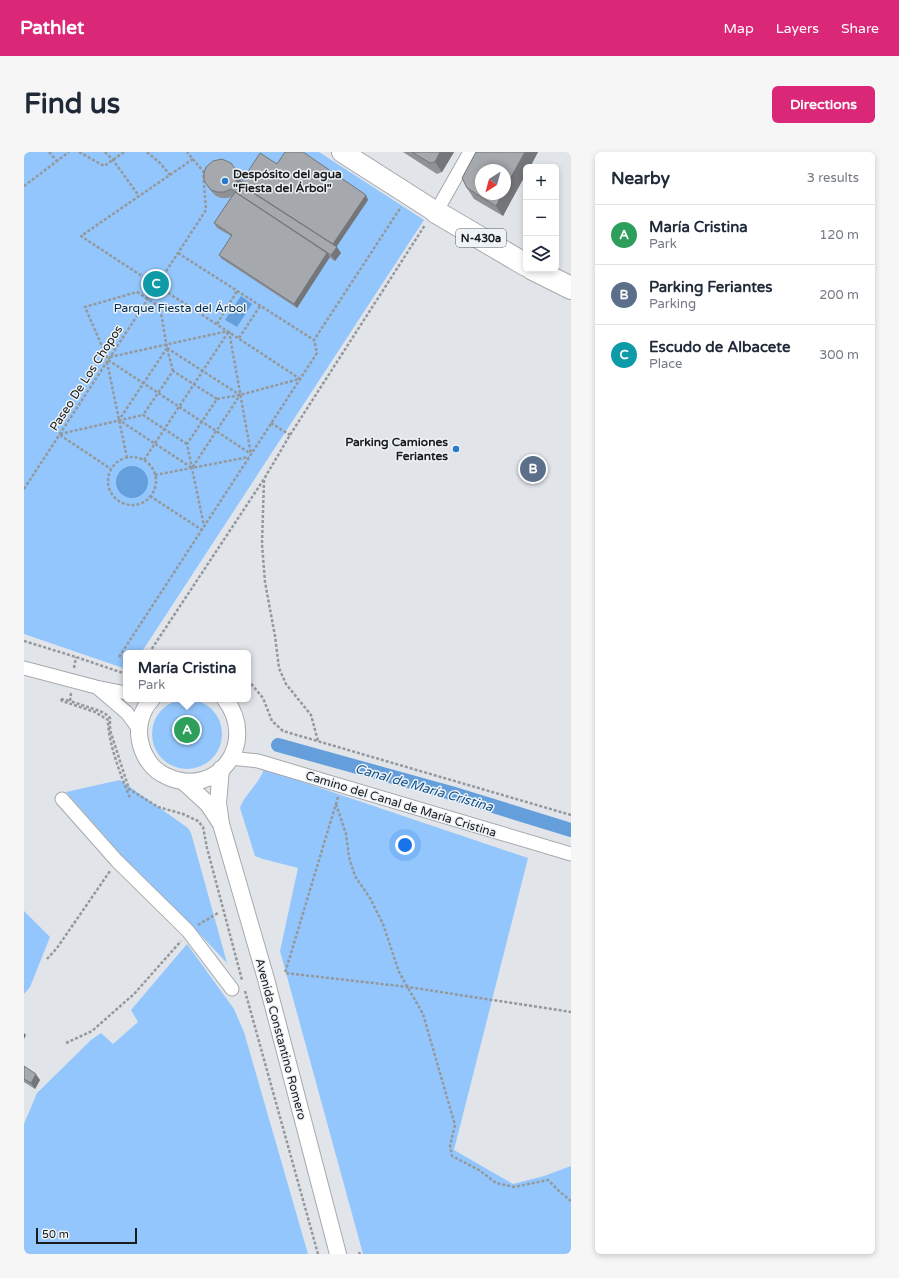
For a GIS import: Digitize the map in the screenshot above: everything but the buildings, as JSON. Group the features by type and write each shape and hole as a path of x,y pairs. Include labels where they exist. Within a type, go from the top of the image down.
{"highway":[{"name":"N-430a","path":"433,216 523,263"},
{"path":"539,272 571,288"}],"main road":[{"path":"349,154 433,216"}],"street":[{"path":"433,216 470,152"},
{"path":"24,668 96,687 123,692"},
{"path":"96,687 127,713 139,729"},
{"path":"150,702 143,712 138,735 142,750 150,764 161,774 184,782 204,780 217,773 226,764"},
{"name":"Avenida Constantino Romero","path":"226,702 234,713 238,728 237,744 226,764 218,803 220,824 266,979 338,1254"},
{"name":"Camino del Canal de María Cristina","path":"226,764 258,761 571,854"},
{"name":"Avenida Constantino Romero","path":"184,782 208,804 220,824"},
{"path":"62,800 117,861 188,931 232,988"}],"path":[{"path":"48,152 58,161"},
{"path":"24,186 69,152"},
{"path":"79,152 104,166 124,152"},
{"path":"105,152 113,160 139,196"},
{"path":"147,152 170,175"},
{"name":"Paseo De Los Chopos","path":"24,489 206,210 204,171 187,152"},
{"path":"193,159 81,236 229,331 300,379"},
{"path":"314,340 403,206"},
{"path":"151,650 264,479 290,435 433,216"},
{"path":"124,650 317,353 314,340 178,253"},
{"path":"217,324 238,291"},
{"path":"127,458 108,360 86,307 137,292 160,307 173,371 216,399"},
{"path":"239,338 260,306"},
{"path":"108,360 229,331"},
{"path":"144,460 229,331"},
{"path":"229,331 250,455"},
{"path":"167,346 240,394"},
{"path":"119,420 167,346"},
{"path":"108,360 216,430 250,455"},
{"path":"60,434 143,415 173,371"},
{"path":"187,444 216,399 300,379"},
{"path":"192,468 240,394"},
{"path":"143,415 187,444 203,528"},
{"path":"119,420 192,468"},
{"path":"271,423 290,435"},
{"path":"60,434 112,469"},
{"path":"155,475 250,455"},
{"path":"127,458 144,460 150,466 155,475 156,481 154,489 144,502 128,504 114,497 110,490 108,483 112,469 116,463 127,458"},
{"path":"264,479 262,544 265,582 279,668 286,684 311,714 318,741"},
{"path":"150,496 203,528"},
{"path":"24,641 123,673"},
{"path":"119,657 123,651"},
{"path":"251,684 263,698 272,721 283,731 571,815"},
{"path":"70,701 62,698 62,701 95,712 108,720 108,731 123,781 130,798"},
{"path":"341,786 285,973 408,986 571,1012"},
{"path":"336,804 346,834 349,857 355,876 370,898 383,924 399,972 423,1014 455,1125 450,1146 452,1156 479,1170 496,1183 514,1187 548,1180 571,1201"},
{"path":"47,959 57,948 117,861"},
{"path":"66,1043 92,1032 134,994 184,938 190,927 201,924 218,913"}],"green space":[{"name":"Parque Fiesta del Árbol","path":"24,152 319,152 424,220 143,650 123,650 123,668 24,634"},
{"path":"174,702 200,702 206,705 212,709 221,727 221,741 216,753 212,759 194,768 180,768 168,763 162,759 153,741 153,727 158,715 162,709"},
{"path":"264,769 528,858 454,1150 513,1184 544,1176 571,1166 571,1254 363,1254 280,951 298,868 255,856 240,808"},
{"path":"120,780 188,828 191,833 227,963 180,913 131,866 66,792"},
{"path":"24,911 50,937 30,987 24,994"},
{"path":"187,944 234,1009 244,1032 308,1254 24,1254 24,1124 37,1093 91,1040 101,1033 113,1044 138,1022 131,1010"}],"shaded area":[{"path":"241,296 252,304 237,327 225,320"},
{"path":"129,466 135,466 144,470 148,482 144,494 135,498 129,498 120,494 116,485 116,479 120,470"}],"waterway":[{"name":"Canal de María Cristina","path":"278,745 451,793 571,830"}],"place":[{"name":"Despósito del agua \"Fiesta del Árbol\"","path":"225,181"},
{"name":"Escudo de Albacete","path":"156,284"},
{"name":"Parking Camiones Feriantes","path":"456,449"},
{"name":"Parking Feriantes","path":"533,469"},
{"name":"María Cristina","path":"187,730"}]}
